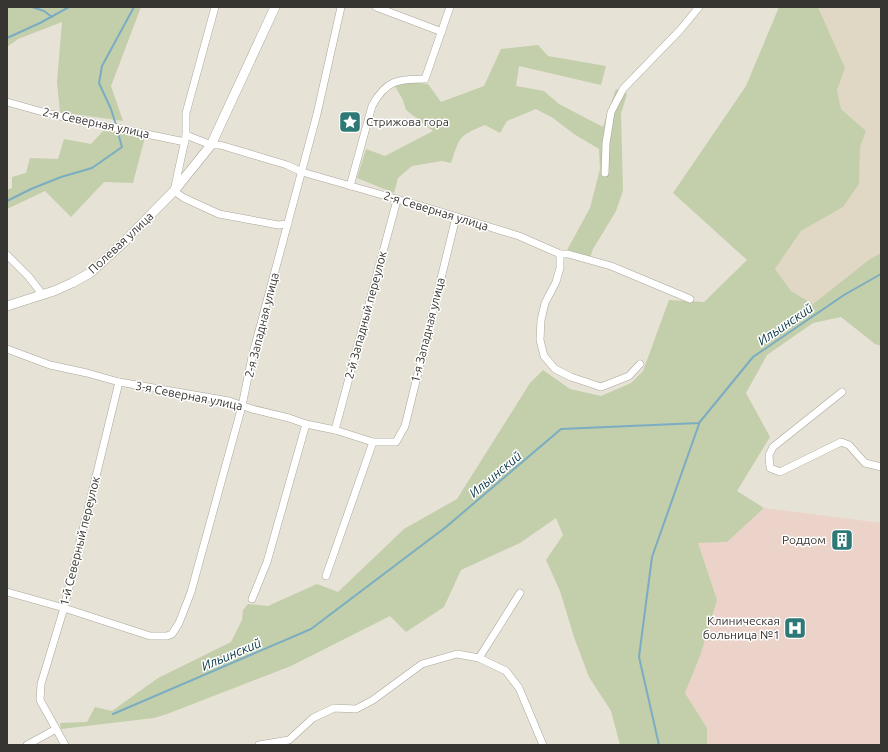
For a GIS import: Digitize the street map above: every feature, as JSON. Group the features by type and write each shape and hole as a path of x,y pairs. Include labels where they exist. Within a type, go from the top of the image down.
{"main road":[{"name":"Полевая улица","path":"7,306 72,283 90,273 122,244 174,191 211,144 275,7"}],"street":[{"path":"214,7 186,114 186,138 174,191 184,198 219,214 278,225 288,224"},
{"name":"2-я Западная улица","path":"64,608 150,636 167,636 172,634 179,623 191,592 242,406 252,357 302,172 341,7"},
{"path":"376,7 442,32"},
{"path":"350,186 372,106 377,96 386,86 404,78 425,78 450,7"},
{"path":"605,173 606,143 611,112 623,89 681,29 699,7"},
{"name":"2-я Северная улица","path":"7,102 50,114 220,145 286,165 302,172 519,236 560,254 568,254 611,266 690,299"},
{"name":"2-й Западный переулок","path":"335,430 397,200"},
{"name":"1-я Западная улица","path":"396,442 405,426 456,217"},
{"path":"560,254 560,268 556,282 545,303 541,320 540,340 544,356 555,369 571,378 601,387 629,376 640,364"},
{"path":"7,255 29,277 42,294"},
{"name":"3-я Северная улица","path":"7,350 50,365 87,372 119,382 229,401 306,424 335,430 372,442 396,442"},
{"name":"1-й Северный переулок","path":"56,729 40,700 41,684 64,608 119,382"},
{"path":"842,392 773,447 769,455 770,468 780,472 841,442 849,445 865,463 881,467"},
{"path":"252,599 267,562 306,424"},
{"path":"326,576 372,442"},
{"path":"7,592 64,608"},
{"path":"479,658 520,593"},
{"path":"259,745 290,740 313,718 334,708 356,709 373,700 422,664 457,654 479,658 506,671 519,688 543,745"},
{"path":"27,745 56,729 65,745"}],"shaded area":[{"path":"818,7 881,7 881,253 870,259 813,304 791,291 775,269 801,231 843,207 859,184 860,147 866,131 841,109 837,90 845,68"},
{"name":"Клиническая больница №1","path":"764,508 881,523 881,745 707,745 707,728 685,693 700,656 698,543 727,542"}],"green space":[{"path":"7,7 141,7 111,86 123,121 60,112 57,82 62,22 18,39 7,47"},
{"path":"779,7 818,7 845,68 837,90 841,109 866,131 860,147 859,184 843,207 801,231 775,269 791,291 813,304 870,259 881,253 881,346 875,344 841,317 813,323 767,355 746,393 770,437 737,491 764,508 727,542 698,543 717,600 700,656 685,693 707,728 707,745 620,745 611,711 589,677 574,637 560,591 546,560 563,535 556,518 520,543 461,570 444,607 406,632 390,616 291,666 167,714 154,718 61,729 60,723 87,722 95,707 112,711 158,678 231,642 242,620 243,610 248,604 268,606 317,584 338,592 404,529 457,499 530,383 543,370 570,389 601,396 631,383 643,371 669,300 704,302 747,260 673,193 746,86"},
{"path":"538,45 548,56 606,66 601,85 519,66 516,86 544,91 559,104 603,127 616,89 627,94 621,114 623,191 616,211 593,249 590,258 566,252 590,208 600,169 599,149 574,134 553,118 536,109 507,121 500,133 485,125 465,135 461,138 456,148 451,163 442,161 412,166 398,178 394,193 357,178 366,149 385,156 433,131 406,110 403,100 395,86 412,82 428,84 441,102 484,86 501,49"},
{"path":"104,130 145,137 133,183 104,182 71,217 45,191 7,209 7,190 12,188 12,177 26,173 30,158 58,159 64,139 91,144"}],"waterway":[{"path":"32,7 44,11 52,17"},
{"path":"7,38 40,23 69,7"},
{"path":"116,125 111,109 99,83 102,66 134,7"},
{"path":"7,201 31,189 61,177 92,168 122,147 117,129"},
{"name":"Ильинский","path":"113,714 311,629 446,527 561,429 699,423 753,357 844,295 881,274"},
{"path":"659,745 639,657 652,557 699,424"}],"place":[{"name":"Стрижова гора","path":"350,122"},
{"name":"Роддом","path":"842,540"},
{"name":"Клиническая больница №1","path":"795,628"}]}
